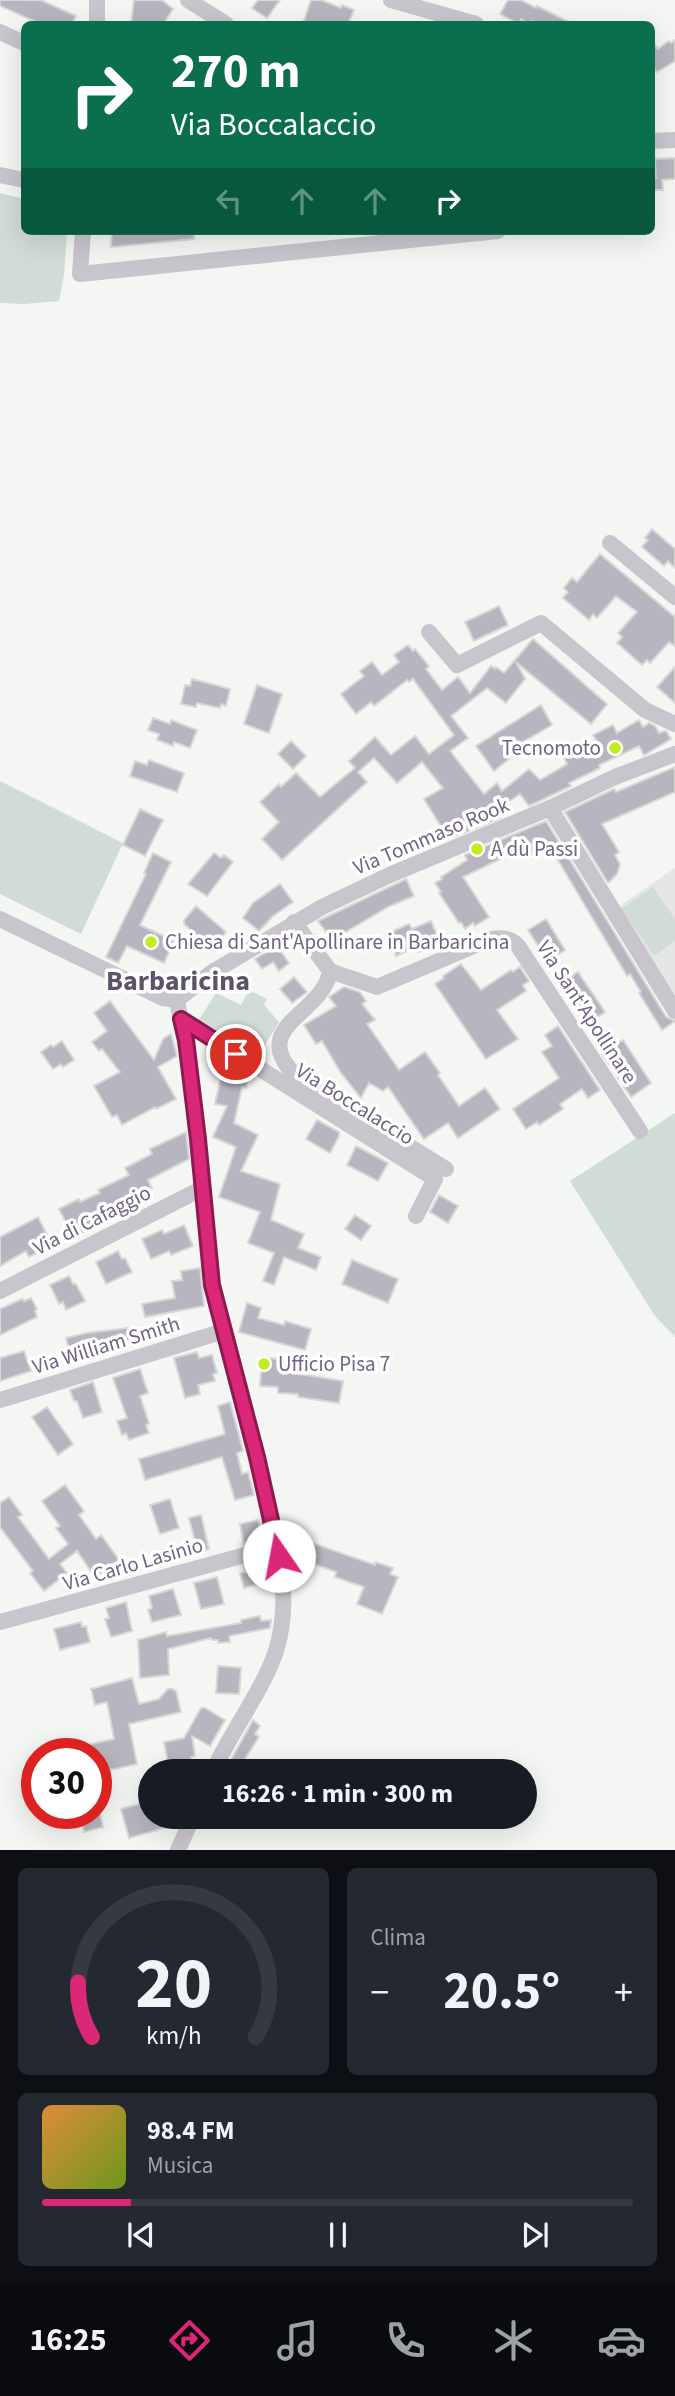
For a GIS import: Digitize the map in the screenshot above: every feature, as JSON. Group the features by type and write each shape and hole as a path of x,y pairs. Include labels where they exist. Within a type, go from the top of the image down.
{"street":[{"path":"97,0 97,21"},
{"path":"391,0 465,21"},
{"path":"200,3 222,21"},
{"path":"0,32 21,42"},
{"path":"655,141 675,140"},
{"path":"0,175 21,179"},
{"path":"83,235 80,274 459,235"},
{"path":"610,543 675,597"},
{"path":"429,632 457,665 541,624 645,710 674,724"},
{"name":"Via Tommaso Rook","path":"177,1000 211,972 294,922 391,874 550,808 615,777 675,754"},
{"path":"550,808 675,1011"},
{"path":"0,919 154,993 177,1000 186,1040 212,1285 278,1546 282,1608 276,1649 268,1670 220,1759"},
{"path":"294,922 330,971 321,993 280,1034 279,1045 283,1059 296,1076 446,1169"},
{"name":"Via Sant'Apollinare","path":"330,971 377,986 488,940 512,940 640,1131"},
{"name":"Via Boccalaccio","path":"181,1019 435,1179 416,1216"},
{"name":"Via di Cafaggio","path":"0,1291 203,1188"},
{"name":"Via William Smith","path":"0,1400 224,1331"},
{"name":"Via Carlo Lasinio","path":"0,1622 278,1546"},
{"path":"178,1850 187,1829"}],"shaded area":[{"path":"0,193 21,198 21,235 67,235 59,301 0,303"},
{"path":"0,781 123,843 81,934 0,894"},
{"path":"675,868 675,1006 615,909"},
{"path":"653,887 675,919 675,941 654,956 621,909"},
{"path":"249,990 267,999 264,1005 279,1022 257,1058 198,1021 216,993 241,1005"},
{"path":"675,1113 675,1337 655,1316 570,1181"}],"building":[{"path":"0,0 41,0 76,16 74,21 34,21 0,6"},
{"path":"134,0 162,0 173,9 165,21 131,21"},
{"path":"258,0 280,0 267,18 252,8"},
{"path":"311,0 321,0 354,10 349,21 304,21"},
{"path":"508,0 521,0 567,21 513,21 500,14"},
{"path":"675,40 675,61 657,72 655,45 658,49"},
{"path":"675,158 675,179 662,180 663,190 655,190 655,159"},
{"path":"112,235 194,235 194,239 111,247"},
{"path":"652,529 675,549 675,568 668,561 664,566 642,547"},
{"path":"600,554 675,617 675,646 669,642 650,663 647,660 642,665 617,643 622,637 618,633 637,612 616,596 597,618 593,614 589,620 563,598 568,592 564,588 572,578 577,582"},
{"path":"499,606 508,625 474,641 465,622"},
{"path":"533,639 607,704 591,724 516,662 525,679 506,703 487,688 451,716 468,738 450,751 484,794 497,783 502,791 529,769 540,780 567,764 563,756 596,740 593,735 613,725 617,733 639,720 643,727 649,723 655,726 659,733 666,731 671,739 644,755 639,746 599,765 600,768 569,783 571,786 529,806 520,794 495,811 500,818 449,839 424,799 443,788 422,762 397,783 374,758 358,772 367,782 282,860 262,839 279,822 260,802 296,773 320,797 355,768 349,761 375,737 391,755 415,736 429,754 454,735 413,679 409,682 407,680 374,706 371,702 356,714 341,694 364,676 360,671 372,662 382,675 399,662 394,655 408,645 413,651 415,649 429,666 426,669 442,690 458,677 470,693 491,666 504,673"},
{"path":"675,667 675,703 657,687"},
{"path":"192,679 230,689 226,706 221,704 220,708 197,703 196,707 181,704 185,685 190,686"},
{"path":"257,685 282,694 269,733 244,724"},
{"path":"541,705 552,725 511,749 514,755 494,771 476,746"},
{"path":"153,718 170,724 171,720 197,730 190,748 157,740 159,734 148,730"},
{"path":"291,741 306,756 293,769 278,754"},
{"path":"149,760 184,773 177,792 130,776 135,761 147,765"},
{"path":"675,767 675,792 602,824 619,852 615,855 620,864 617,874 608,883 565,812 614,789 616,792"},
{"path":"140,809 163,820 145,856 123,845"},
{"path":"546,821 666,1017 675,1021 662,1030 549,845 526,858 521,849 463,877 489,917 475,926 473,923 465,929 439,893 441,892 435,883 467,860 465,855"},
{"path":"153,853 171,862 140,925 174,941 164,963 127,946 118,963 106,957 146,874 144,873"},
{"path":"214,853 221,858 224,855 233,862 207,896 188,884"},
{"path":"406,879 414,896 388,907 332,940 318,921"},
{"path":"280,884 293,902 273,916 259,931 243,918 253,903"},
{"path":"196,906 226,932 212,949 184,924 184,920"},
{"path":"546,919 565,950 548,961 528,930"},
{"path":"431,921 440,942 418,952 416,947 396,956 386,934 409,924 412,929"},
{"path":"277,946 289,963 279,971 273,962 262,969 255,959"},
{"path":"461,964 481,990 520,967 529,981 523,985 526,991 497,1010 518,1039 486,1059 435,984"},
{"path":"578,972 605,1012 593,1020 586,1010 580,1015 567,997 574,992 566,980"},
{"path":"294,977 307,992 292,1003 280,989"},
{"path":"344,987 360,992 366,1001 362,1004 375,1020 367,1024 399,1070 425,1052 459,1106 485,1088 500,1109 458,1138 448,1123 424,1139 388,1087 383,1091 369,1083 361,1098 341,1073 322,1041 316,1044 304,1025 336,1006 329,997"},
{"path":"110,1001 154,1060 163,1039 171,1034 177,1056 158,1067 176,1099 122,1125 117,1115 112,1117 94,1086 120,1072 102,1049 99,1051 92,1042 107,1031 94,1013"},
{"path":"558,1026 600,1090 588,1098 582,1089 560,1104 563,1109 539,1125 537,1122 526,1129 513,1109 559,1078 542,1052 552,1046 545,1035"},
{"path":"623,1040 651,1083 631,1097 602,1054"},
{"path":"62,1041 74,1060 63,1067 61,1064 53,1069 41,1052"},
{"path":"225,1059 249,1074 246,1088 242,1087 234,1123 258,1135 241,1171 280,1184 271,1220 304,1234 298,1248 321,1257 316,1270 284,1257 274,1285 263,1281 274,1253 248,1243 260,1212 219,1197 236,1147 213,1137 227,1106 215,1104"},
{"path":"317,1120 339,1132 330,1153 306,1139"},
{"path":"186,1132 189,1159 148,1180 152,1189 126,1203 129,1210 93,1223 95,1226 73,1237 59,1209 100,1193 98,1190 129,1175 125,1168 152,1154 150,1149"},
{"path":"356,1146 388,1163 378,1181 347,1165"},
{"path":"439,1195 458,1206 448,1223 430,1212"},
{"path":"355,1215 371,1226 361,1240 345,1229"},
{"path":"38,1217 52,1245 29,1257 26,1251 0,1266 0,1237"},
{"path":"184,1225 193,1246 171,1255 169,1251 151,1259 142,1239 162,1230 164,1234"},
{"path":"118,1251 132,1272 106,1284 96,1262"},
{"path":"352,1260 398,1279 388,1303 342,1284"},
{"path":"200,1268 204,1306 145,1317 142,1304 175,1298 172,1281 182,1280 181,1271"},
{"path":"69,1276 85,1301 66,1310 63,1302 59,1304 50,1285"},
{"path":"31,1298 37,1309 37,1317 0,1335 0,1309"},
{"path":"247,1303 261,1308 258,1318 284,1325 285,1321 311,1329 305,1350 239,1332"},
{"path":"135,1327 138,1344 92,1351 93,1357 72,1362 66,1338"},
{"path":"24,1351 31,1371 0,1381 0,1358"},
{"path":"197,1352 199,1358 212,1355 217,1373 213,1374 215,1381 198,1385 200,1394 185,1398 174,1358"},
{"path":"262,1358 300,1360 299,1374 343,1381 339,1403 298,1397 298,1394 278,1393 278,1387 260,1386"},
{"path":"140,1369 148,1393 140,1396 149,1423 146,1425 149,1433 129,1440 126,1433 122,1435 117,1421 127,1418 113,1378"},
{"path":"93,1382 102,1412 83,1418 70,1390"},
{"path":"230,1402 243,1451 237,1453 242,1474 248,1472 254,1495 235,1500 222,1457 145,1480 139,1459 225,1434 218,1406"},
{"path":"47,1407 73,1444 58,1455 32,1417"},
{"path":"65,1485 84,1511 79,1515 96,1539 101,1535 119,1560 95,1577 77,1551 60,1564 67,1573 44,1591 30,1573 33,1571 0,1527 0,1503 9,1497 22,1515 18,1517 49,1559 68,1544 56,1528 60,1526 42,1501"},
{"path":"170,1499 179,1528 160,1534 150,1505"},
{"path":"201,1515 209,1549 198,1553 189,1518"},
{"path":"258,1520 263,1539 244,1544 240,1524"},
{"path":"309,1542 375,1565 376,1562 393,1568 390,1574 398,1577 382,1614 357,1604 364,1587 335,1577 336,1572 303,1560"},
{"path":"267,1560 269,1565 265,1566 269,1581 244,1588 240,1573 246,1572 244,1566"},
{"path":"217,1577 224,1604 201,1609 194,1583"},
{"path":"173,1589 181,1615 152,1622 148,1610 152,1608 149,1596"},
{"path":"126,1602 132,1631 111,1637 105,1619 109,1618 106,1608"},
{"path":"260,1616 261,1621 271,1620 270,1628 229,1636 230,1642 218,1643 218,1640 211,1638 168,1649 169,1675 140,1678 138,1640 166,1632 167,1636 241,1623 241,1620"},
{"path":"81,1622 82,1627 86,1626 90,1642 60,1650 54,1629"},
{"path":"218,1666 241,1668 239,1694 216,1693"},
{"path":"132,1678 139,1704 159,1699 168,1689 172,1689 176,1691 181,1712 129,1724 137,1764 112,1769 114,1739 107,1702 95,1705 91,1689"},
{"path":"201,1708 225,1720 210,1746 192,1736 195,1756 191,1759 167,1759 164,1742 184,1738"},
{"path":"253,1720 260,1726 255,1734 259,1737 245,1759 232,1759"},
{"path":"138,1804 138,1829 160,1829 129,1838 121,1809"}],"place":[{"name":"Tecnomoto","path":"615,748"},
{"name":"A dù Passi","path":"477,849"},
{"name":"Chiesa di Sant'Apollinare in Barbaricina","path":"151,942"},
{"name":"Ufficio Pisa 7","path":"264,1364"}],"district":[{"name":"Barbaricina","path":"178,980"}],"route":[{"path":"236,1054 181,1019 198,1139 212,1285 257,1457 279,1556"}]}
